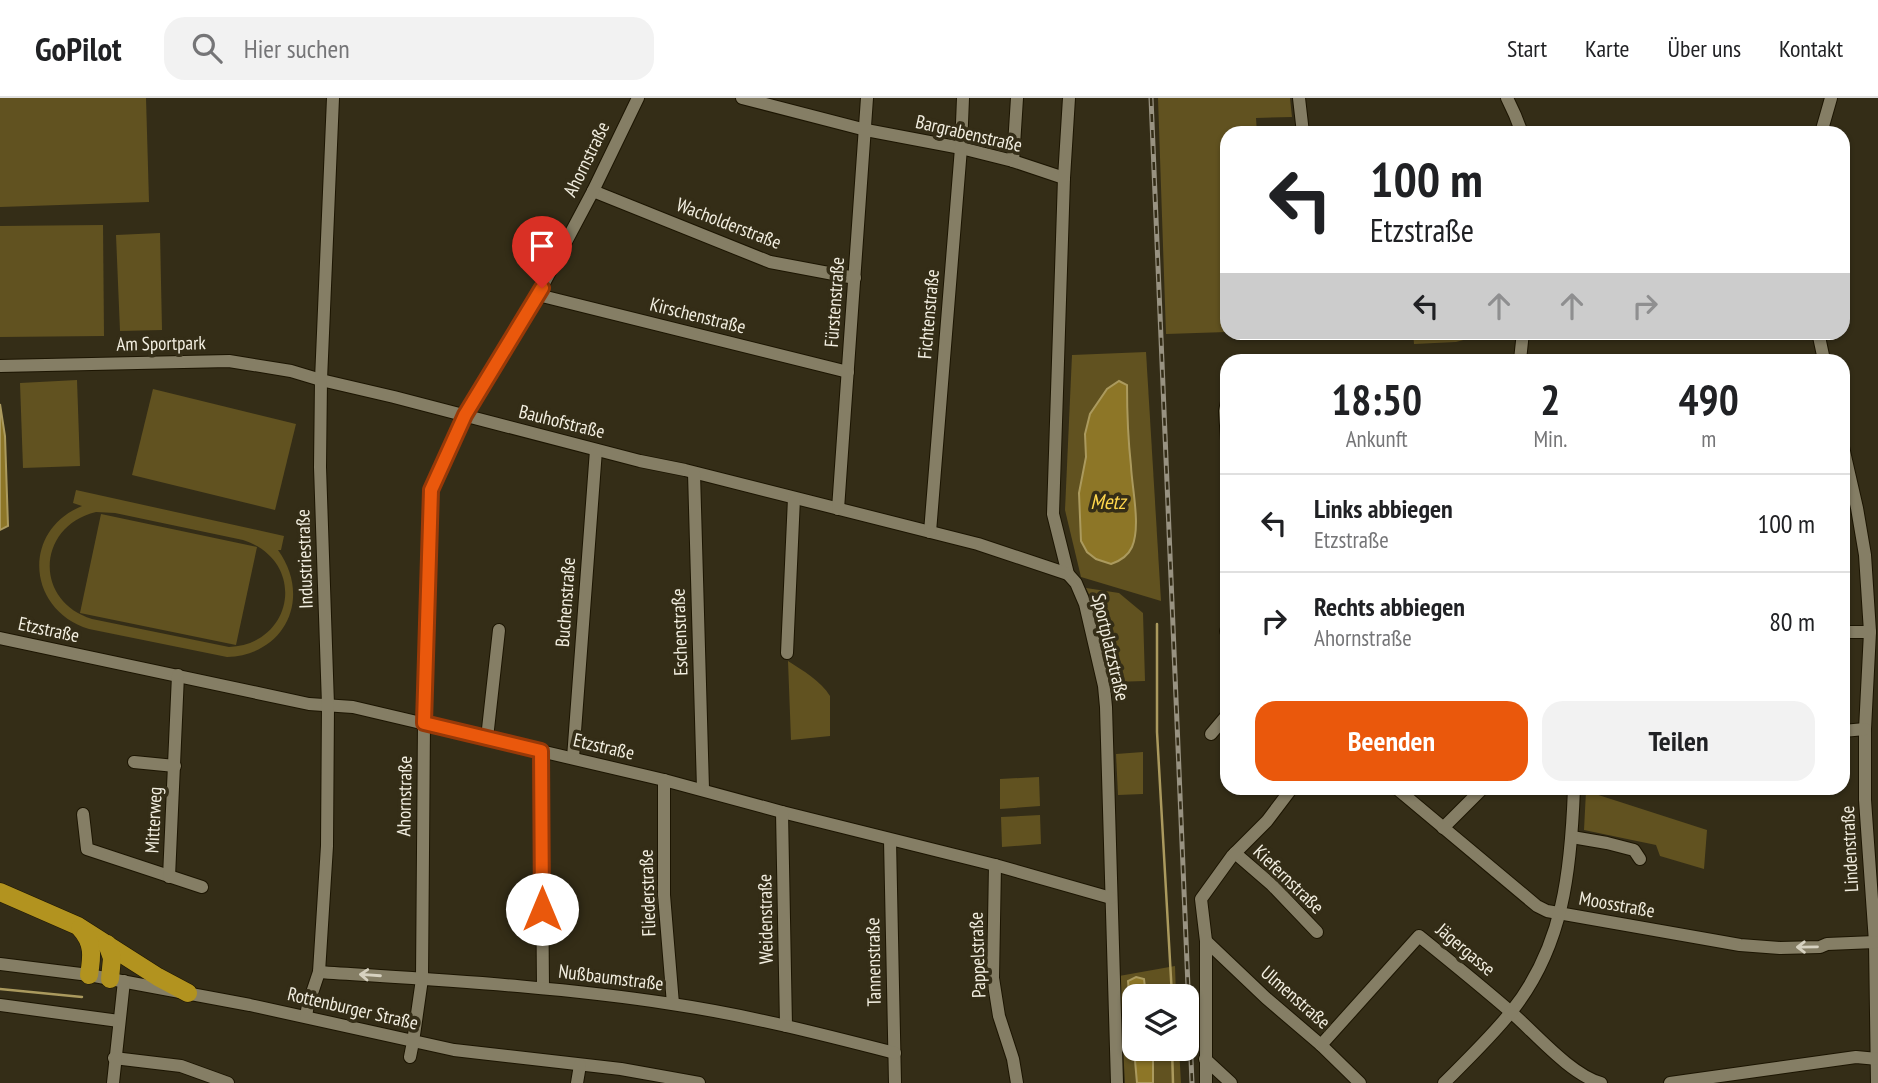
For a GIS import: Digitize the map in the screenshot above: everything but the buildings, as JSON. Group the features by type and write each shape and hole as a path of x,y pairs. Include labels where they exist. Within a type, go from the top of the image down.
{"highway":[{"path":"0,892 78,926 188,993"},
{"path":"78,926 91,944 89,975"},
{"path":"107,944 117,980"}],"street":[{"name":"Industriestraße","path":"306,1016 307,1005 319,972 327,846 328,705 320,467 333,98"},
{"name":"Ahornstraße","path":"410,1057 422,979 424,723 431,490 465,415 538,295 638,98"},
{"name":"Bargrabenstraße","path":"743,98 866,130 961,148 1064,178"},
{"name":"Fürstenstraße","path":"838,509 867,98"},
{"name":"Fichtenstraße","path":"930,532 964,98"},
{"path":"1013,161 1017,98"},
{"name":"Sportplatzstraße","path":"1069,98 1053,514 1069,574 1085,604 1104,686 1117,1083"},
{"path":"1299,98 1302,126"},
{"path":"1507,98 1519,126"},
{"path":"1823,126 1831,98"},
{"name":"Wacholderstraße","path":"593,191 770,262 855,278"},
{"name":"Kirschenstraße","path":"538,295 848,372"},
{"name":"Am Sportpark","path":"0,366 229,361 291,371 321,380"},
{"name":"Bauhofstraße","path":"321,380 978,544 1069,574"},
{"name":"Buchenstraße","path":"573,758 596,450"},
{"name":"Eschenstraße","path":"694,473 703,789"},
{"name":"Lindenstraße","path":"1850,477 1872,564 1865,729 1865,800 1875,942 1877,1083"},
{"path":"787,653 794,498"},
{"path":"487,738 499,630"},
{"path":"1850,632 1870,632"},
{"name":"Etzstraße","path":"0,638 309,704 353,707 424,723 703,789 1111,898"},
{"name":"Mitterweg","path":"169,877 178,676"},
{"path":"1211,734 1220,723"},
{"path":"1850,731 1865,729"},
{"path":"541,751 542,988"},
{"name":"Mitterweg","path":"134,762 175,766"},
{"name":"Fliederstraße","path":"664,780 664,895 673,1004"},
{"name":"Kiefernstraße","path":"1206,1083 1206,941 1201,899 1235,853 1267,821 1287,795"},
{"name":"Moosstraße","path":"1404,795 1537,906 1547,911 1740,945 1820,947 1827,944 1875,942"},
{"path":"1443,828 1476,795"},
{"path":"1444,1083 1511,1012 1535,976 1548,950 1568,875 1574,795"},
{"name":"Weidenstraße","path":"782,812 786,1026"},
{"name":"Mitterweg","path":"83,814 87,849 202,887"},
{"path":"1572,837 1634,850 1640,859"},
{"name":"Tannenstraße","path":"890,840 895,1083"},
{"name":"Kiefernstraße","path":"1235,853 1317,932"},
{"name":"Pappelstraße","path":"995,865 993,978 999,1016 1013,1059 1017,1083"},
{"name":"Jägergasse","path":"1321,1045 1419,936 1511,1012 1576,1071 1601,1083"},
{"name":"Ulmenstraße","path":"1206,941 1360,1083"},
{"name":"Rottenburger Straße","path":"0,964 89,975 188,993 306,1016 413,1042 674,1077 699,1083"},
{"name":"Nußbaumstraße","path":"319,972 542,988 673,1004 786,1026 895,1053"},
{"path":"113,1083 119,1021 117,980"},
{"path":"0,1005 119,1021"},
{"path":"1670,1083 1856,1057 1877,1059"},
{"path":"114,1058 181,1066 228,1083"},
{"path":"1205,1059 1231,1083"},
{"path":"577,1083 580,1065"}],"shaded area":[{"path":"0,98 146,98 149,202 0,207"},
{"path":"1158,98 1290,98 1292,117 1256,118 1257,126 1220,126 1220,332 1166,334"},
{"path":"103,225 104,336 0,337 0,226"},
{"path":"160,233 162,330 120,331 116,235"},
{"path":"1414,340 1464,340 1456,342 1414,344"},
{"path":"1146,352 1161,601 1081,577 1065,510 1072,355"},
{"path":"77,380 80,466 23,468 20,383"},
{"path":"153,389 296,424 275,510 132,475"},
{"path":"76,490 284,536 281,550 278,550 288,568 293,586 292,604 287,620 278,635 265,646 248,654 227,657 89,629 68,619 53,605 43,588 39,570 41,551 49,533 62,518 82,506 73,503","holes":["96,512 115,513 243,540 263,550 277,565 284,582 285,600 279,617 268,632 251,642 229,647 92,619 73,610 59,597 52,581 50,564 53,547 62,532 76,520"]},
{"path":"101,514 257,547 236,645 80,613"},
{"path":"1086,588 1119,593 1143,613 1145,681 1112,682 1105,627"},
{"path":"788,661 816,681 830,696 830,736 791,740"},
{"path":"1143,752 1143,794 1118,795 1116,754"},
{"path":"1039,777 1040,806 1000,809 1000,779"},
{"path":"1586,795 1598,795 1707,830 1704,869 1660,856 1656,845 1584,830"},
{"path":"1040,815 1041,844 1002,847 1001,817"},
{"path":"1175,966 1176,984 1122,984 1122,1030 1119,976"},
{"path":"1124,1061 1180,1061 1181,1083 1125,1083"}],"water":[{"name":"Metz","path":"1119,381 1127,385 1128,435 1136,529 1130,550 1123,558 1111,564 1096,559 1087,552 1081,541 1079,493 1086,457 1085,434 1090,414 1107,389"},
{"path":"0,404 5,436 8,526 0,530"},
{"path":"1136,977 1144,979 1145,984 1128,984 1128,981"},
{"path":"1135,1061 1153,1061 1153,1083 1137,1083"}],"waterway":[{"path":"1157,624 1157,732 1171,984"},
{"path":"0,989 82,997"},
{"path":"1172,1061 1173,1083"}],"railway":[{"path":"1151,98 1192,1083"}],"route":[{"path":"542,288 465,415 431,490 424,723 541,751 542,909"}]}
